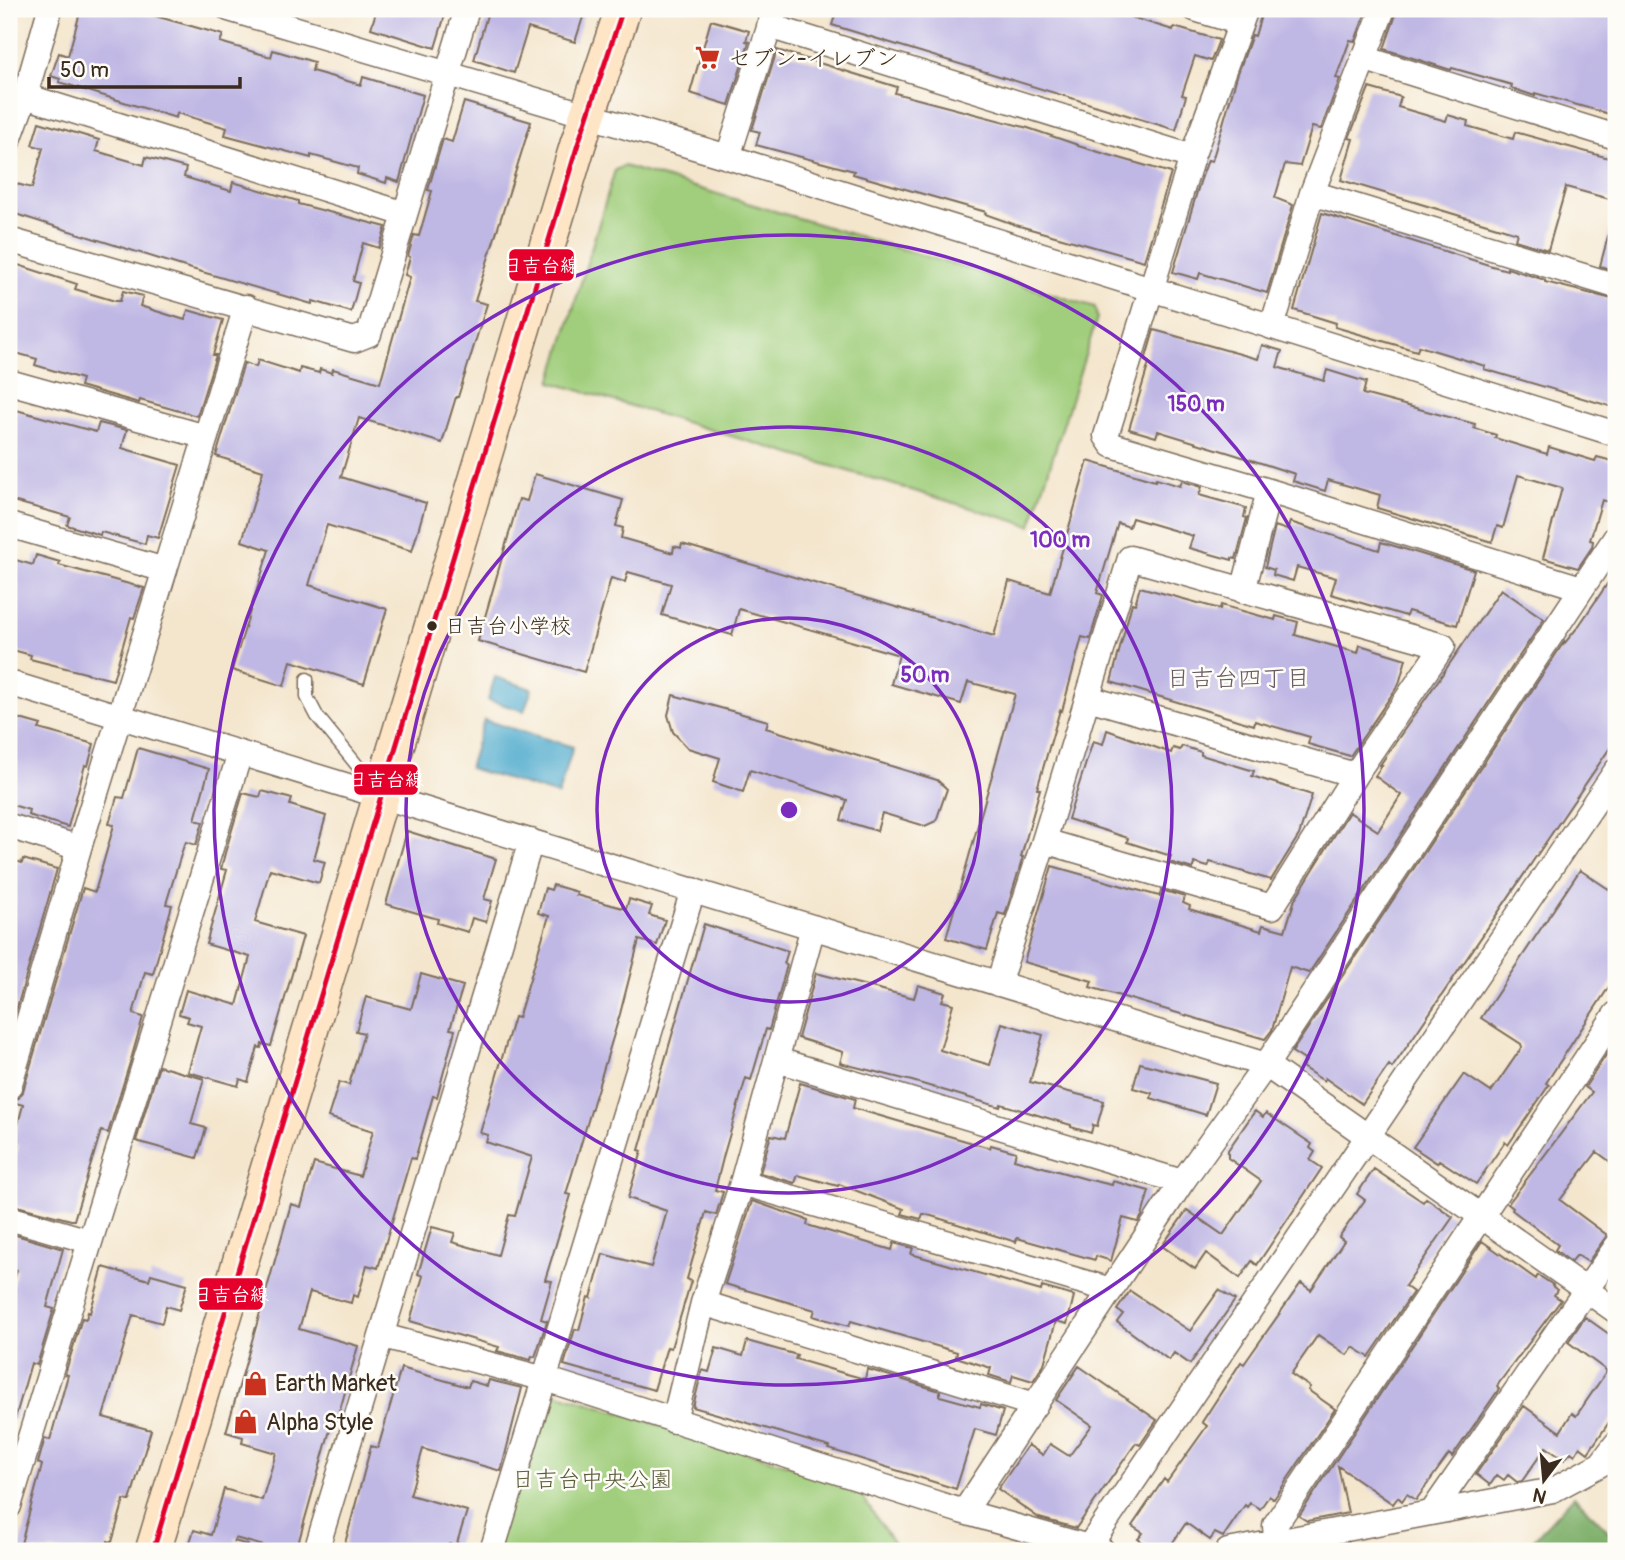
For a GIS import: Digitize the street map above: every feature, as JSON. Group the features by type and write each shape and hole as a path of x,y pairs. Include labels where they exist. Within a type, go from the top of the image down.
{"street":[{"path":"9,140 51,9"},
{"path":"229,9 728,157 1616,434"},
{"path":"9,240 354,340 369,334 467,9"},
{"path":"153,1551 587,116 623,9"},
{"path":"1195,9 1244,16 1192,157 1106,436 1112,445 1581,588"},
{"path":"1272,327 1312,193 1383,9"},
{"path":"728,157 772,18 1192,157"},
{"path":"1363,58 1616,137"},
{"path":"25,96 405,214"},
{"path":"1312,193 1616,286"},
{"path":"9,1087 79,848 246,307"},
{"path":"9,382 206,437"},
{"path":"1244,591 1269,491"},
{"path":"9,525 165,570"},
{"path":"964,1512 1182,1182 1266,1065 1616,537"},
{"path":"998,984 1130,558 1443,646 1355,775 1272,907 1044,841"},
{"path":"9,682 1266,1065 1616,1311"},
{"path":"1088,698 1355,775"},
{"path":"9,1506 240,752"},
{"path":"383,1336 544,1379 964,1512 1094,1550 1368,1137 1616,771"},
{"path":"9,827 79,848"},
{"path":"316,1551 531,841"},
{"path":"492,1551 693,890"},
{"path":"674,1421 703,1303 742,1183 813,927"},
{"path":"1276,1542 1275,1525 1616,1014"},
{"path":"777,1060 1182,1182"},
{"path":"742,1183 1111,1290"},
{"path":"9,1218 89,1241"},
{"path":"1432,1512 1616,1247"},
{"path":"703,1303 1035,1405"},
{"path":"1228,1551 1553,1490 1601,1464 1616,1444"}],"lane":[{"path":"307,679 307,698 317,716 382,796"}],"green space":[{"path":"624,166 1095,307 1097,318 1031,526 551,382 615,170"},
{"name":"日吉台中央公園","path":"550,1391 854,1485 899,1551 491,1551"},
{"path":"1574,1496 1616,1539 1616,1551 1523,1551"}],"water":[{"path":"495,677 532,689 524,711 488,700"},
{"path":"484,720 573,747 558,795 469,768"}],"building":[{"path":"81,9 130,9 223,35 220,42 271,57 273,50 314,62 312,71 361,85 363,77 423,95 399,182 387,178 386,183 357,174 358,168 225,135 227,128 177,113 176,118 59,82 60,79 51,76 59,53 68,56"},
{"path":"377,9 425,9 445,15 435,48 371,28"},
{"path":"483,9 568,9 584,14 575,42 528,28 514,73 474,60 487,15 482,14"},
{"path":"837,9 897,9 922,16 923,9 1112,9 1173,30 1174,27 1219,40 1211,61 1195,56 1182,95 1186,96 1176,130 832,25"},
{"path":"1263,9 1367,9 1355,41 1350,40 1336,78 1340,79 1321,129 1312,127 1300,166 1285,164 1275,198 1293,205 1267,293 1200,273 1198,279 1173,272 1200,182 1208,160 1212,161 1237,76 1252,35 1255,36"},
{"path":"1398,9 1598,9 1616,14 1616,116 1535,93 1535,96 1511,88 1512,85 1384,49"},
{"path":"711,20 749,31 746,41 749,42 729,105 690,93"},
{"path":"777,50 897,87 895,93 1028,128 1078,146 1171,173 1144,261 1016,225 985,214 986,212 853,174 854,171 756,145 760,132 752,130"},
{"path":"1369,88 1401,97 1398,107 1446,121 1448,115 1468,121 1467,126 1513,139 1515,132 1616,160 1613,200 1566,187 1548,250 1515,240 1517,233 1341,180 1353,139 1349,138"},
{"path":"464,102 531,122 475,301 487,304 458,397 442,443 359,418 341,477 426,503 412,551 327,525 309,585 387,609 364,684 291,661 284,686 232,670 269,550 242,541 263,471 216,456 244,363 256,367 258,360 299,373 300,368 319,373 320,369 332,373 333,369 380,383 410,277 405,275 414,235 419,236 432,191 428,190 443,139 452,142"},
{"path":"39,122 99,140 96,151 144,165 146,157 186,168 184,177 231,191 233,182 298,201 298,204 386,227 379,248 363,243 353,281 359,283 351,312 313,301 312,304 185,267 9,212 13,183 32,188 43,148 32,145"},
{"path":"1322,213 1492,266 1507,268 1545,282 1616,300 1616,408 1484,369 1485,366 1419,346 1417,351 1335,327 1336,323 1294,310"},
{"path":"1610,229 1616,230 1616,271 1600,266"},
{"path":"9,262 77,284 75,289 115,301 120,301 123,291 143,296 140,306 185,320 188,310 223,320 213,355 216,355 197,416 80,386 82,379 35,365 37,359 9,351"},
{"path":"1154,330 1258,359 1262,345 1282,351 1277,367 1324,381 1327,370 1366,382 1363,394 1475,424 1474,428 1496,435 1495,438 1547,454 1549,447 1595,461 1597,457 1616,462 1616,477 1609,502 1602,500 1590,540 1593,541 1592,547 1578,568 1543,558 1562,488 1518,475 1503,528 1497,526 1492,542 1377,508 1380,495 1328,480 1325,491 1293,481 1295,474 1233,454 1158,431 1156,437 1129,429 1149,363 1145,361"},
{"path":"9,408 96,432 99,423 127,430 122,448 180,465 158,538 147,535 145,544 101,532 100,535 67,525 70,517 9,500"},
{"path":"1088,461 1155,481 1156,479 1180,486 1182,481 1202,487 1199,495 1246,508 1244,517 1247,518 1236,559 1232,560 1189,548 1193,536 1132,518 1129,527 1118,523 1097,593 1103,595 1090,639 1082,637 1037,789 1040,789 1023,857 1005,915 998,913 987,950 946,938 1015,694 968,682 961,704 891,684 899,655 739,609 732,635 662,615 671,584 628,572 625,582 611,578 584,672 478,641 519,499 527,501 535,474 623,500 616,526 623,528 621,538 673,553 674,546 681,548 682,544 994,636 1009,581 1050,593"},
{"path":"1290,522 1379,550 1381,542 1474,570 1457,625 1408,611 1406,616 1331,594 1336,578 1297,567 1293,581 1273,575 1274,570 1265,567 1275,526 1287,530"},
{"path":"36,555 60,562 59,565 144,588 134,618 131,617 113,680 30,659 31,655 9,649 9,558 33,565"},
{"path":"1616,571 1616,739 1392,1068 1389,1065 1362,1104 1325,1078 1324,1081 1302,1067 1306,1061 1292,1052 1564,642 1578,627"},
{"path":"1140,587 1220,609 1221,605 1275,620 1276,616 1298,622 1295,635 1358,653 1360,645 1406,659 1399,684 1350,756 1308,744 1310,737 1255,721 1254,725 1111,682 1132,603 1135,604"},
{"path":"1501,589 1544,619 1309,973 1290,967 1272,1030 1265,1039 1090,987 1092,981 1024,962 1052,866 1155,895 1160,896 1161,890 1185,897 1183,903 1190,906 1189,909 1261,931 1263,925 1285,931 1295,899 1349,812 1378,831 1401,795 1375,776 1380,765"},
{"path":"673,695 768,721 766,728 937,780 947,789 936,821 925,826 882,813 877,831 841,820 847,800 750,770 743,792 713,782 720,758 688,748 673,732 668,715"},
{"path":"13,717 41,725 39,729 94,744 88,766 85,765 68,827 28,815 29,810 9,804 9,732"},
{"path":"1107,730 1171,753 1173,748 1180,750 1182,746 1201,752 1201,755 1254,771 1252,776 1312,795 1299,835 1271,880 1210,862 1208,867 1194,863 1193,869 1169,862 1171,856 1127,842 1128,838 1068,819 1093,741 1103,744"},
{"path":"138,748 209,769 195,820 203,822 196,845 186,842 183,848 166,904 172,905 153,974 145,972 133,1014 143,1017 132,1056 108,1133 101,1131 74,1220 71,1220 9,1204 9,1179 19,1145 13,1143 23,1105 9,1101 19,1098 23,1091 83,888 95,892 114,825 109,824 117,797 124,798"},
{"path":"262,791 292,799 290,805 326,816 314,859 325,862 319,883 270,869 255,922 303,936 271,1046 262,1044 261,1048 258,1047 248,1082 240,1079 238,1086 188,1072 201,1026 187,1022 189,1017 179,1014 186,990 237,1005 250,957 206,944 227,870 221,869 243,793 260,797"},
{"path":"407,831 496,859 484,899 492,901 486,922 472,918 468,932 437,923 438,919 386,904"},
{"path":"9,859 22,863 23,859 57,869 9,1035"},
{"path":"1580,870 1616,894 1616,976 1546,1083 1549,1085 1508,1145 1505,1142 1476,1184 1413,1147 1464,1074 1491,1092 1522,1047 1481,1018"},
{"path":"553,885 577,892 576,895 626,909 629,899 652,906 649,915 665,920 657,945 639,940 620,1014 566,1194 571,1195 545,1280 552,1281 541,1319 547,1321 535,1357 532,1356 531,1360 497,1351 499,1347 410,1321 423,1276 418,1274 432,1227 455,1233 452,1242 498,1255 509,1215 515,1216 532,1157 486,1142 488,1135 480,1133 514,1017 518,1018 549,916 538,913 545,888 551,890"},
{"path":"704,924 788,951 784,964 787,965 769,1030 766,1029 751,1080 746,1078 724,1154 715,1190 723,1192 716,1215 706,1212 687,1279 691,1281 671,1348 667,1347 654,1390 564,1365 575,1329 579,1330 588,1297 591,1298 603,1254 651,1267 667,1211 628,1198 642,1151 639,1150"},
{"path":"816,973 914,998 918,985 945,993 942,1001 953,1004 940,1050 990,1065 1002,1023 1043,1035 1030,1082 1104,1101 1097,1126 1093,1125 1091,1133 1001,1104 1000,1107 840,1063 843,1052 798,1038"},
{"path":"421,974 463,986 450,1029 455,1030 437,1097 433,1096 415,1159 411,1158 378,1268 367,1265 358,1297 353,1295 351,1303 310,1292 299,1329 358,1346 336,1424 332,1423 296,1551 282,1551 235,1538 234,1541 248,1545 247,1551 187,1551 194,1530 211,1535 224,1489 262,1500 276,1453 242,1443 243,1437 226,1432 291,1204 301,1207 314,1163 360,1176 373,1131 328,1117 339,1082 349,1085 364,1033 356,1031 366,997 411,1009"},
{"path":"1616,1040 1616,1166 1597,1152 1560,1200 1607,1235 1588,1262 1577,1255 1571,1262 1555,1250 1558,1245 1512,1210 1508,1204 1592,1092 1585,1087"},
{"path":"1140,1063 1216,1083 1206,1115 1151,1098 1152,1093 1133,1088"},
{"path":"159,1066 204,1079 191,1124 206,1128 197,1158 136,1141"},
{"path":"800,1083 855,1099 853,1108 990,1148 991,1145 1016,1152 1014,1159 1086,1179 1112,1185 1113,1181 1149,1191 1142,1216 1138,1222 1123,1218 1111,1261 1096,1256 1095,1260 1017,1238 1016,1242 925,1214 921,1219 902,1214 904,1209 839,1184 838,1186 798,1175 795,1183 760,1173 771,1135 785,1138"},
{"path":"1255,1111 1263,1117 1266,1113 1312,1144 1310,1148 1315,1152 1310,1160 1322,1168 1257,1265 1252,1261 1240,1278 1206,1253 1195,1269 1162,1246 1187,1210 1223,1235 1261,1181 1228,1158 1228,1150"},
{"path":"1374,1169 1423,1202 1426,1198 1453,1217 1405,1286 1413,1292 1369,1357 1353,1347 1347,1355 1318,1335 1291,1374 1335,1409 1274,1499 1269,1496 1260,1509 1250,1503 1247,1507 1245,1505 1223,1537 1215,1533 1210,1540 1186,1523 1167,1551 1156,1551 1138,1539 1143,1533 1132,1526 1164,1479 1167,1482 1207,1426 1202,1422 1241,1362 1244,1364 1301,1283 1311,1290 1344,1241 1339,1237 1365,1200 1357,1194"},
{"path":"752,1201 808,1220 807,1225 892,1250 894,1243 913,1248 911,1254 1041,1291 1042,1287 1074,1296 1067,1324 1056,1321 1044,1364 1033,1381 1013,1375 1011,1382 989,1375 991,1368 956,1357 957,1352 851,1321 849,1326 813,1316 815,1310 725,1284"},
{"path":"9,1233 63,1249 47,1307 54,1309 37,1365 31,1363 15,1419 9,1418 9,1297 17,1270 9,1268"},
{"path":"1482,1241 1536,1279 1538,1275 1553,1285 1557,1290 1554,1295 1561,1300 1499,1383 1499,1389 1452,1457 1449,1454 1416,1500 1407,1494 1402,1501 1398,1497 1393,1504 1338,1466 1348,1513 1307,1521 1299,1516"},
{"path":"103,1267 149,1280 151,1274 187,1284 179,1310 166,1306 162,1323 133,1315 103,1417 151,1430 130,1501 124,1500 112,1542 108,1541 107,1551 19,1551 42,1465 38,1463 45,1438 50,1440 68,1375 65,1374 82,1318 86,1319 88,1312 90,1313"},
{"path":"1219,1290 1235,1300 1190,1364 1174,1353 1169,1360 1117,1322 1123,1314 1117,1310 1130,1291 1190,1331"},
{"path":"1585,1317 1616,1339 1616,1412 1588,1453 1580,1447 1575,1455 1571,1452 1564,1460 1546,1447 1522,1481 1517,1482 1508,1475 1504,1480 1497,1475 1490,1485 1476,1474 1524,1406 1560,1432 1572,1413 1576,1416 1607,1371 1568,1342"},
{"path":"747,1341 797,1355 795,1359 843,1373 865,1379 867,1369 940,1391 940,1396 1003,1411 996,1435 975,1429 956,1489 829,1449 830,1447 693,1407 702,1370 709,1372 716,1348 743,1356"},
{"path":"1079,1366 1157,1420 1140,1445 1136,1443 1076,1528 1039,1518 998,1489 1028,1445 1043,1455 1050,1444 1069,1456 1092,1425 1056,1400"},
{"path":"401,1368 468,1387 470,1381 487,1386 489,1380 522,1388 501,1471 423,1449 410,1495 467,1511 456,1546 449,1544 447,1551 343,1551 371,1446 378,1448"}],"transit line":[{"name":"日吉台線","path":"153,1551 578,144 623,9"}],"place":[{"name":"セブン-イレブン","path":"708,58"},
{"name":"日吉台小学校","path":"432,626"},
{"name":"Earth Market","path":"255,1383"},
{"name":"Alpha Style","path":"246,1422"}],"district":[{"name":"日吉台四丁目","path":"1238,678"}]}
